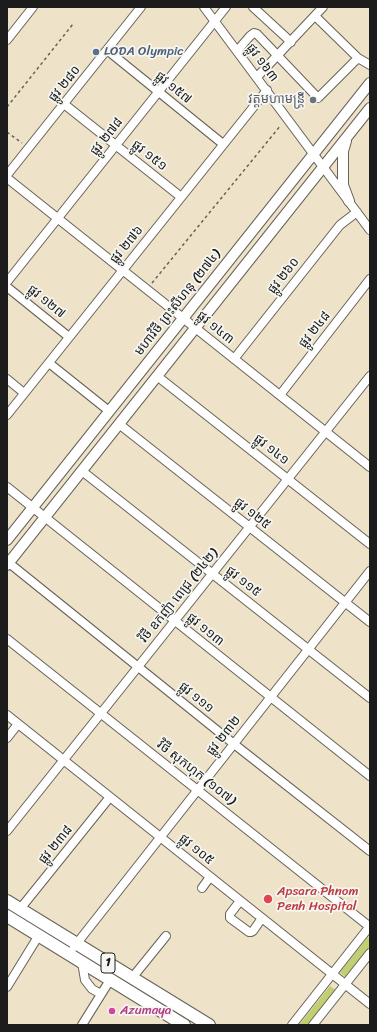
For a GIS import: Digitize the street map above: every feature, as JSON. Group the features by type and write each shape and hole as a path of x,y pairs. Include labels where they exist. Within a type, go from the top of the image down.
{"highway":[{"name":"1","path":"7,901 209,1025"},
{"name":"1","path":"7,916 178,1023"}],"main road":[{"name":"មហាវិថី ព្រះសីហនុ (២៧៤)","path":"7,540 370,83"},
{"path":"8,564 370,108"},
{"path":"348,136 343,151 343,185 349,202"}],"street":[{"path":"7,40 33,7"},
{"name":"ផ្លូវ ២៨០","path":"7,176 141,7"},
{"name":"ផ្លូវ ១៦៣","path":"204,7 370,230"},
{"name":"ផ្លូវ ២៧៨","path":"7,282 226,7"},
{"path":"253,7 291,42"},
{"path":"257,78 323,7"},
{"path":"315,16 358,58 370,65"},
{"path":"237,51 250,36 254,33 257,34 318,98 358,58"},
{"name":"ផ្លូវ ១៥៧","path":"107,50 223,144"},
{"name":"ផ្លូវ ២៧៦","path":"7,415 267,90"},
{"name":"ផ្លូវ ១៥១","path":"64,104 181,197"},
{"name":"ផ្លូវ ១៤៣","path":"7,176 195,328 370,466"},
{"name":"ផ្លូវ ២៦០","path":"234,359 340,225 357,212"},
{"name":"ផ្លូវ ២៤៨","path":"280,395 370,279"},
{"name":"ផ្លូវ ១២៧","path":"7,286 69,337"},
{"path":"49,363 109,411"},
{"name":"ផ្លូវ ១៤១","path":"158,376 370,544"},
{"name":"វិថី ឧកញ៉ា ពេជ្រ (២៤២)","path":"7,831 370,376"},
{"path":"7,379 24,393"},
{"name":"ផ្លូវ ១២៥","path":"119,424 370,622"},
{"name":"ផ្លូវ ១១៥","path":"82,471 370,698"},
{"name":"ផ្លូវ ១១៣","path":"7,487 370,776"},
{"name":"ផ្លូវ ១១១","path":"8,564 370,851"},
{"name":"ផ្លូវ ២៣២","path":"69,954 76,943 370,571"},
{"name":"វិថី សុកហុក (១០៧)","path":"7,639 370,926"},
{"name":"ផ្លូវ ១០៥","path":"7,715 370,1004"},
{"path":"7,738 18,724"},
{"name":"ផ្លូវ ២៣៨","path":"20,909 110,797"},
{"path":"202,888 210,877"},
{"path":"240,901 230,914 230,918 251,932 262,918"},
{"path":"292,1025 370,926"},
{"path":"7,987 39,936"},
{"path":"132,978 166,936"},
{"path":"314,1025 370,953"},
{"path":"82,962 85,980 92,989 101,994"},
{"path":"82,1025 110,980"}],"path":[{"path":"7,107 74,24"},
{"path":"147,289 287,118"},
{"path":"7,132 28,148"}],"green space":[{"path":"368,937 370,939 370,946 345,977 340,972"},
{"path":"330,986 336,990 308,1025 299,1025"}],"place":[{"name":"LODA Olympic","path":"96,52"},
{"name":"វត្តមហាមន្រ្តី","path":"313,100"},
{"name":"Apsara Phnom Penh Hospital","path":"268,899"},
{"name":"Azumaya","path":"112,1011"}]}
